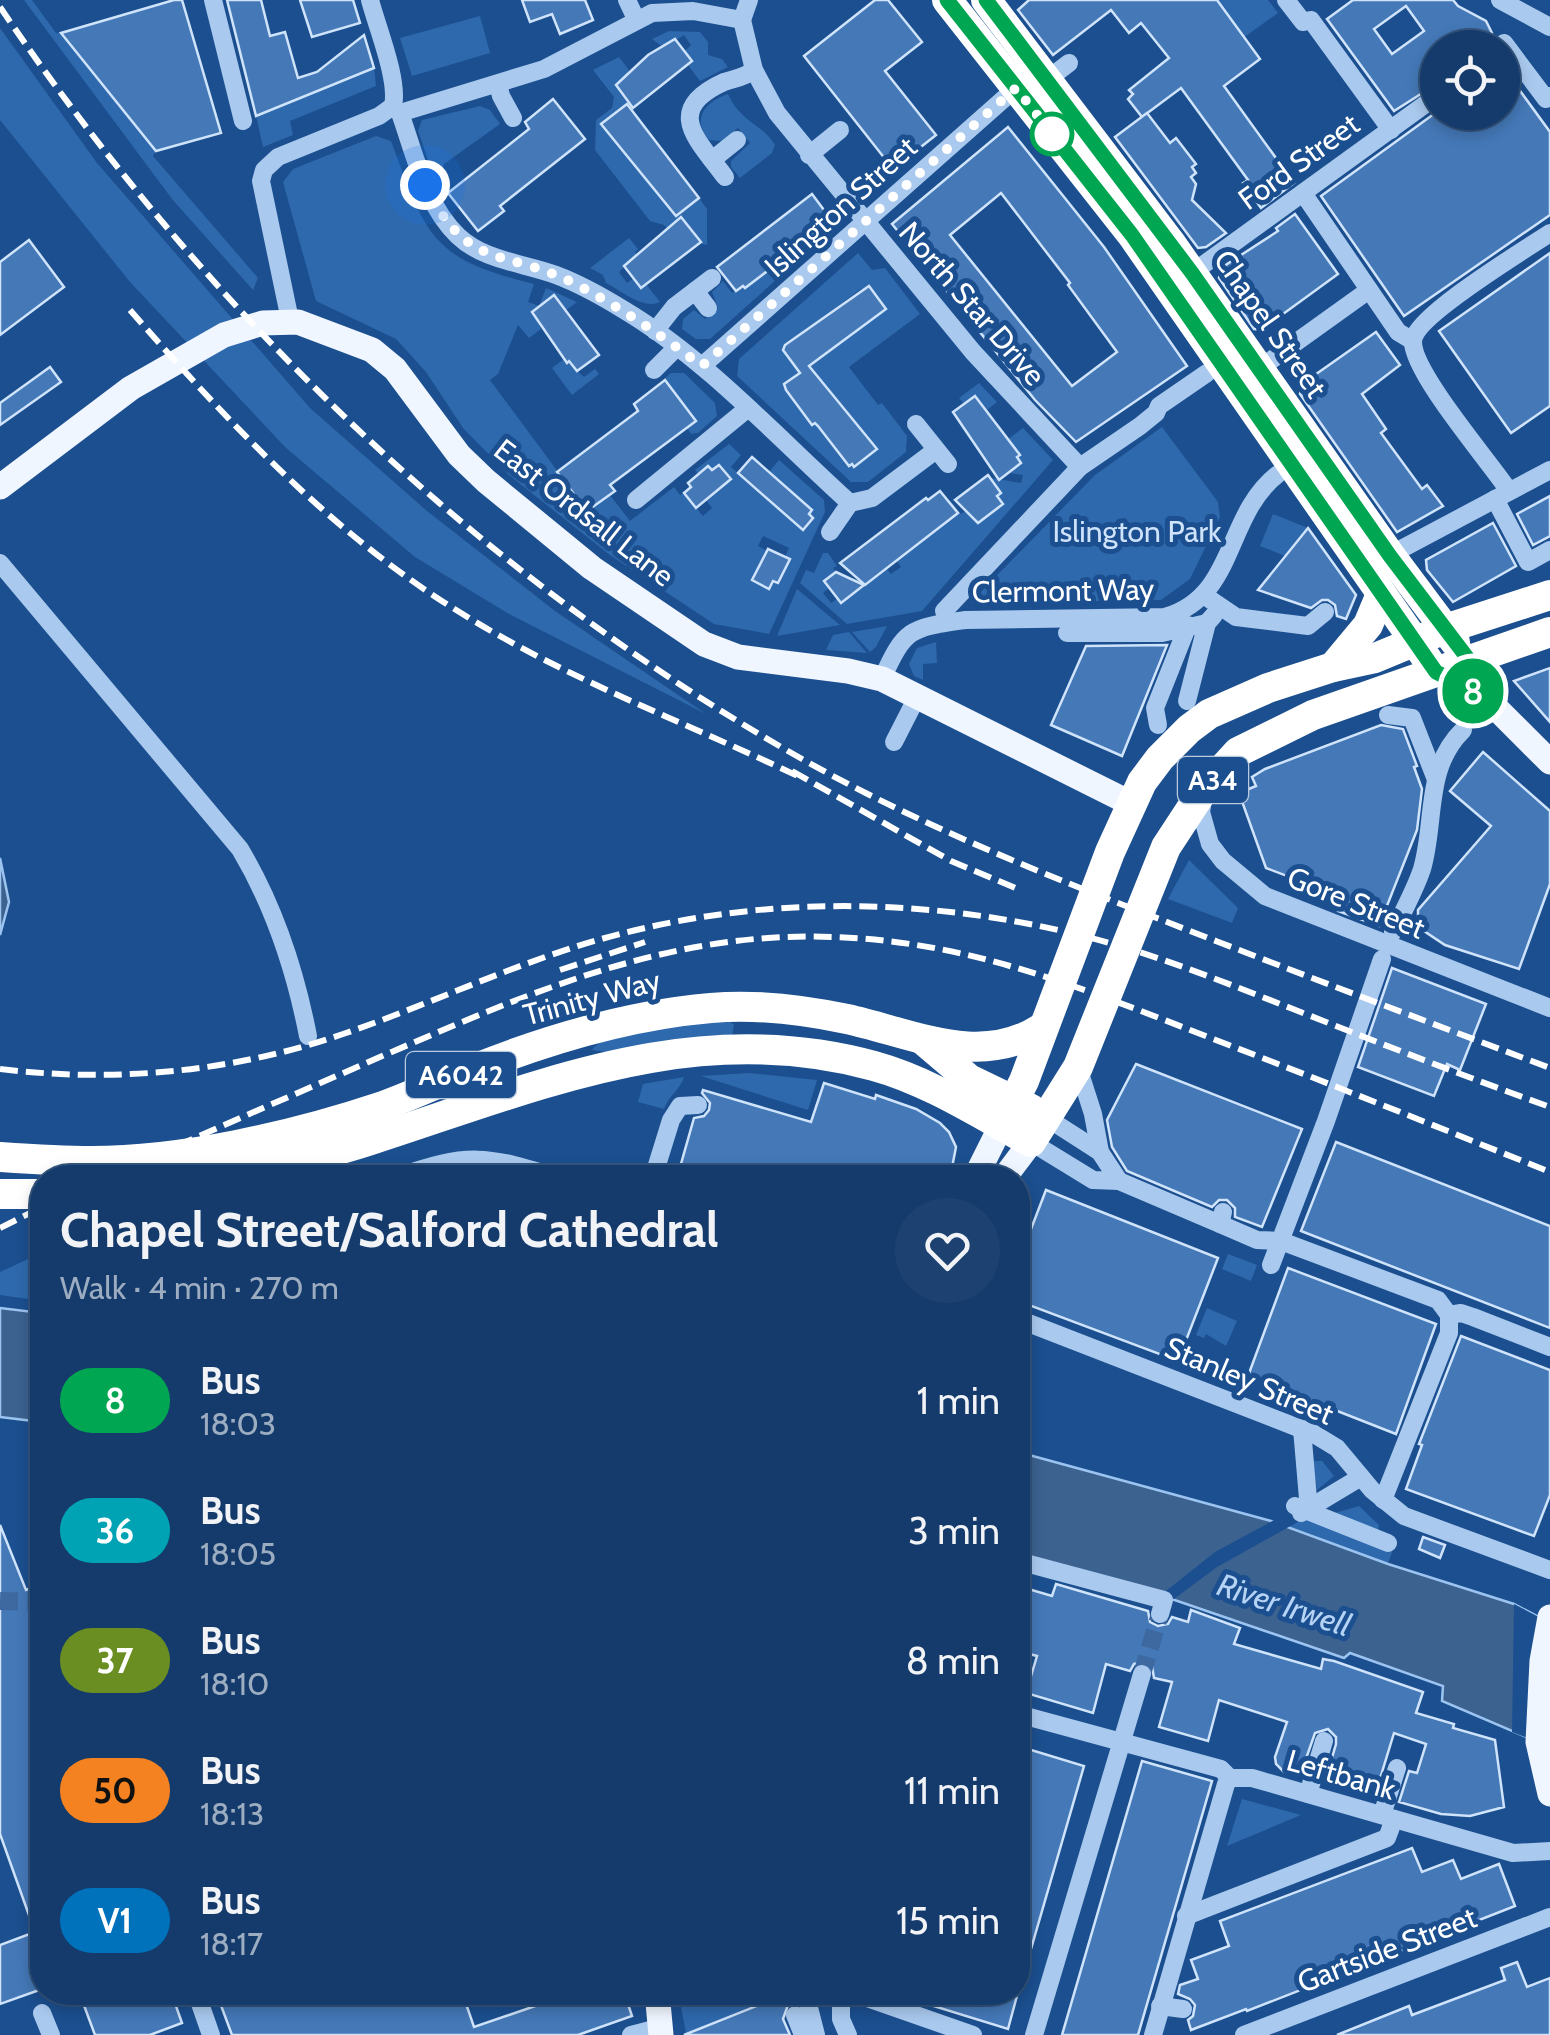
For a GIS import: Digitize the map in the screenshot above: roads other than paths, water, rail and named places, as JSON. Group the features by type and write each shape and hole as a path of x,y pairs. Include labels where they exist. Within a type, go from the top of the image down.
{"highway":[{"name":"Chapel Street","path":"947,0 1169,286 1436,672"},
{"name":"Chapel Street","path":"986,0 1058,71 1192,273 1390,556 1469,660"},
{"path":"1333,667 1368,625 1381,594"},
{"name":"A34","path":"1008,1113 1110,852 1142,782 1160,758 1209,714 1268,688 1375,658 1445,628 1550,594"},
{"name":"A34","path":"1039,1130 1078,1067 1157,864 1204,789 1238,752 1265,736 1550,632"},
{"name":"Trinity Way","path":"0,1157 94,1161 244,1143 308,1129 381,1106 580,1032 683,1010 720,1007 774,1009 846,1019 920,1038 1008,1113"},
{"path":"920,1038 990,1048 1018,1042 1043,1027"},
{"name":"Trinity Way","path":"274,1165 342,1149 593,1069 683,1052 806,1052 874,1066 1008,1113 1039,1130"},
{"path":"0,1194 30,1194"}],"main road":[{"name":"East Ordsall Lane","path":"0,487 119,397 224,335 240,328 290,320 348,338 372,350 395,369 460,455 486,481 592,568 704,644 738,657 848,670 882,679 1132,804"},
{"name":"Chapel Street","path":"1469,660 1485,697"},
{"name":"Chapel Street","path":"1436,672 1485,697 1550,762"},
{"name":"A34","path":"982,1165 1008,1113"},
{"name":"A34","path":"1013,1165 1039,1130"},
{"path":"1549,1620 1542,1662 1538,1742 1550,1794"},
{"path":"657,2005 660,2031"}],"street":[{"path":"213,0 243,121"},
{"path":"370,0 397,110 435,206 459,237 491,256 576,284 655,330 702,366 850,503"},
{"path":"627,0 636,19"},
{"path":"290,320 262,181 264,170 278,157 397,110 498,84 556,63 652,13 710,13 742,20 749,0"},
{"path":"1286,0 1303,22 1312,20 1391,130"},
{"path":"1500,0 1550,28"},
{"path":"1510,30 1521,12"},
{"name":"North Star Drive","path":"742,20 754,70 777,114 974,352 1080,466"},
{"path":"1520,68 1546,99 1550,96"},
{"path":"725,177 691,132 688,114 707,92 754,70"},
{"path":"498,84 513,118"},
{"name":"Islington Street","path":"702,366 1016,88"},
{"name":"Ford Street","path":"1192,273 1420,108"},
{"path":"809,155 840,130"},
{"path":"712,160 738,140"},
{"path":"1303,193 1398,332 1413,341"},
{"path":"1550,233 1436,310 1416,330 1413,341 1422,368 1502,495 1528,562 1550,550"},
{"path":"655,330 674,307 712,278"},
{"path":"1270,361 1369,290"},
{"path":"695,291 708,308"},
{"path":"654,370 677,347"},
{"path":"944,611 1080,466 1134,430 1159,406 1207,372"},
{"path":"636,500 747,409"},
{"path":"830,532 850,503 872,498 942,457 916,424"},
{"path":"1390,556 1550,470"},
{"path":"1278,474 1261,488 1205,596 1236,617 1278,628 1308,626 1325,612"},
{"path":"0,563 240,850 256,875 284,940 308,1036"},
{"name":"Clermont Way","path":"882,679 902,639 932,624 964,620 1165,617 1187,611 1205,596"},
{"path":"1067,633 1162,633 1211,618 1187,701"},
{"path":"1158,725 1154,708 1188,625"},
{"path":"894,742 917,697"},
{"path":"1388,715 1412,718 1435,777"},
{"path":"1393,932 1422,868 1435,777 1450,743 1463,730"},
{"name":"Gore Street","path":"1204,789 1201,812 1210,844 1223,861 1265,896 1550,1008"},
{"path":"1271,1265 1382,959"},
{"path":"1078,1067 1100,1152 1119,1181"},
{"path":"657,1165 671,1120 680,1106 698,1104"},
{"path":"1039,1130 1100,1152"},
{"path":"1039,1130 1093,1180 1119,1181 1222,1218 1257,1240 1280,1241 1438,1300 1449,1315 1449,1333 1383,1500"},
{"path":"434,1165 472,1157 517,1165"},
{"path":"1449,1315 1473,1317 1550,1347"},
{"name":"Stanley Street","path":"1030,1324 1302,1429 1336,1448 1383,1500 1404,1516 1550,1570"},
{"path":"1301,1510 1302,1429"},
{"path":"1301,1510 1361,1477"},
{"path":"1301,1510 1388,1543"},
{"path":"1030,1565 1162,1607"},
{"path":"1034,2035 1142,1674"},
{"name":"Leftbank","path":"1030,1717 1221,1769 1230,1778 1243,1776 1512,1853 1550,1852"},
{"path":"1308,1794 1324,1741"},
{"path":"1186,1916 1386,1838 1397,1768"},
{"path":"1153,2035 1230,1778"},
{"name":"Gartside Street","path":"1244,2035 1550,1916"},
{"path":"1162,1997 1184,2009"},
{"path":"201,2005 211,2035"},
{"path":"808,2005 816,2035"},
{"path":"841,2005 840,2019 848,2035"},
{"path":"887,2005 974,2035"},
{"path":"42,2013 51,2035"},
{"path":"795,2014 802,2035"},
{"path":"630,2035 660,2031"}],"water":[{"path":"0,858 9,902 0,935"},
{"path":"0,1308 30,1312 30,1421 0,1417"},
{"name":"River Irwell","path":"1030,1455 1271,1521 1514,1604 1550,1623 1550,1747 1442,1701 1443,1686 1350,1653 1344,1658 1125,1583 1030,1558"}],"tunnel":[{"path":"0,1601 30,1602"},
{"path":"1142,1674 1160,1614"}],"railway":[{"path":"0,7 81,120 168,228 260,332 358,430 461,522 570,607 683,687 802,759 970,842 1195,933 1550,1068"},
{"path":"130,310 284,474 414,582 544,659 804,779"},
{"path":"792,771 951,861 1018,889"},
{"path":"0,1069 86,1075 217,1065 343,1034 522,965 632,931 745,911 860,906 974,915 1113,944 1550,1107"},
{"path":"135,1165 433,1034 572,980 718,943 830,937 946,950 1055,980 1550,1172"},
{"path":"560,970 645,942"},
{"path":"106,1165 114,1161"},
{"path":"0,1228 30,1213"}],"park label":[{"name":"Islington Park","path":"1137,532"}]}
